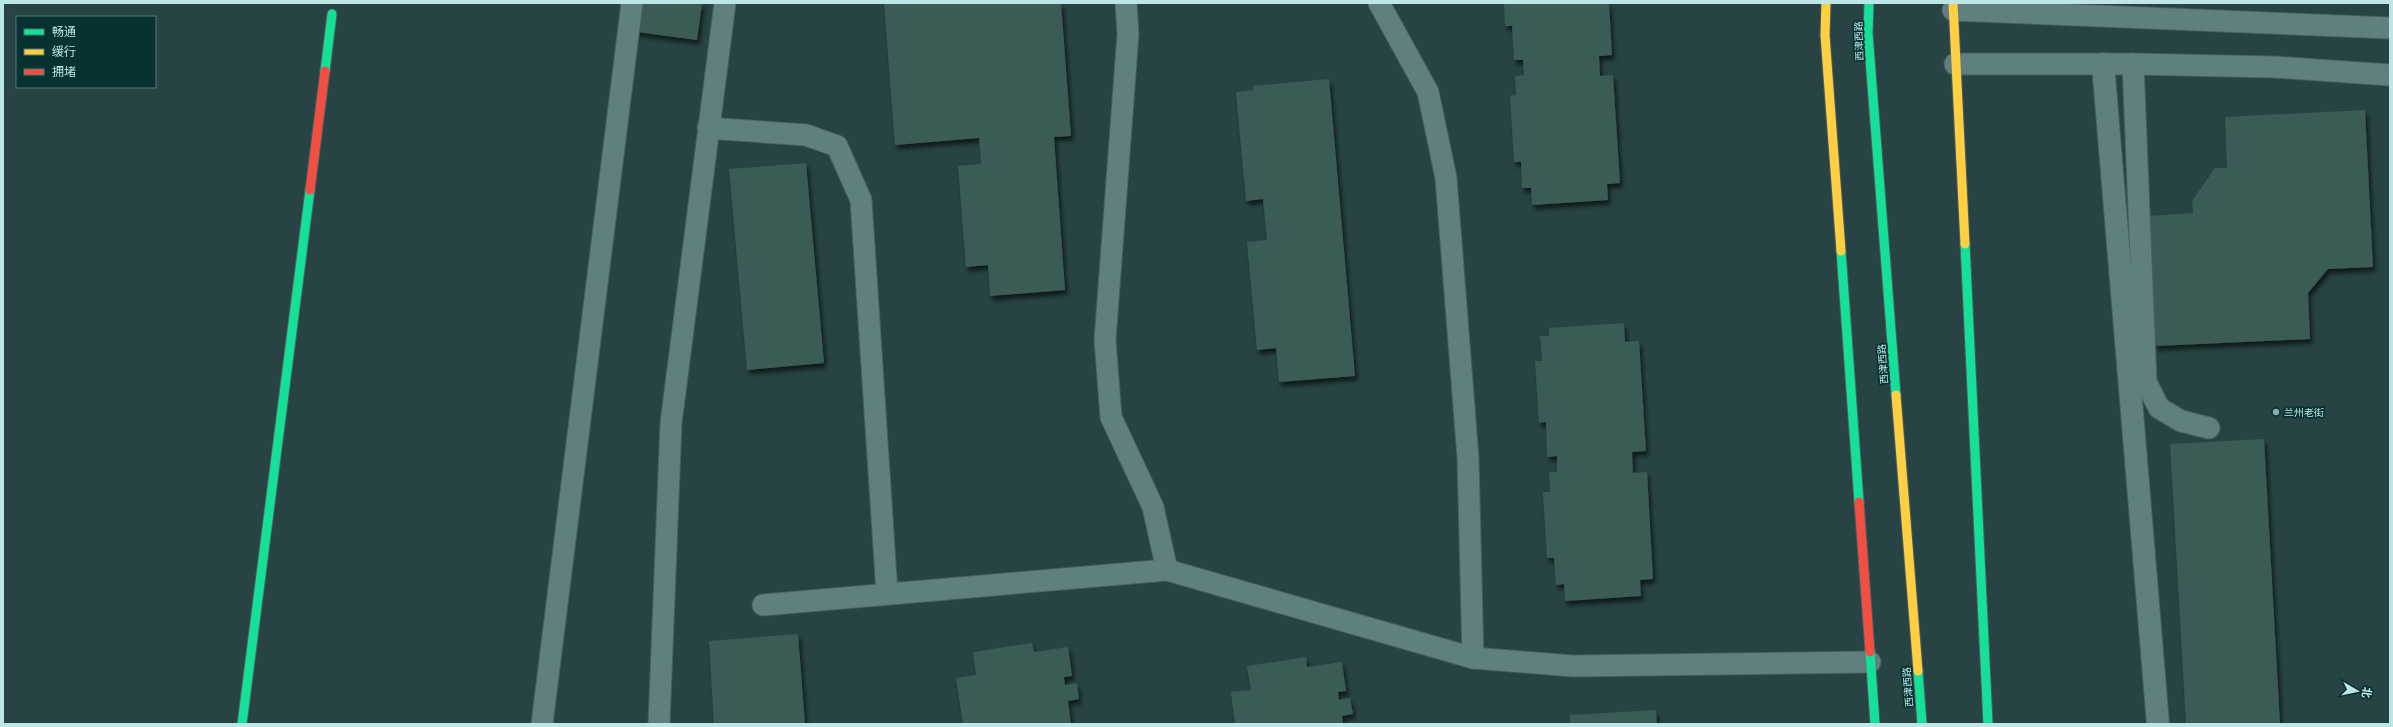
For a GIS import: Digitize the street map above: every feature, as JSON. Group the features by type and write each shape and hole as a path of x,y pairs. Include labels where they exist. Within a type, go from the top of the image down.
{"main road":[{"path":"1826,3 1825,35 1875,724"},
{"name":"西津西路","path":"1869,3 1868,33 1922,724"},
{"path":"1953,6 1988,724"},
{"path":"242,724 332,14"}],"street":[{"path":"2103,64 2158,724"}],"lane":[{"path":"542,724 632,3"},
{"path":"659,724 671,423 725,3"},
{"path":"1126,3 1128,34 1106,340 1111,417 1153,507 1167,570"},
{"path":"1379,3 1428,92 1446,178 1468,458 1473,658"},
{"path":"1953,6 2390,28"},
{"path":"1955,64 2274,66 2390,75"},
{"path":"2134,64 2146,382 2159,408 2181,421 2209,428"},
{"path":"708,128 806,135 837,146 861,200 887,593"},
{"path":"763,605 887,593 1167,570 1473,658 1573,666 1870,662"}],"building":[{"path":"633,3 702,3 697,40 629,31"},
{"path":"884,3 1061,3 1071,136 1054,137 1065,290 990,296 988,265 966,267 958,166 981,164 979,138 895,145"},
{"path":"1504,3 1609,3 1612,55 1599,56 1600,76 1613,75 1620,183 1607,184 1608,200 1532,205 1531,188 1522,188 1521,162 1514,162 1510,96 1516,95 1515,76 1524,75 1523,60 1514,60 1512,26 1505,26"},
{"path":"1329,79 1355,376 1279,382 1276,348 1257,350 1247,242 1267,240 1263,199 1246,201 1236,92 1253,90 1253,86"},
{"path":"2365,110 2373,267 2328,269 2308,293 2310,339 2155,346 2149,216 2193,213 2192,201 2215,168 2227,168 2225,117"},
{"path":"806,163 824,363 747,370 729,169"},
{"path":"1624,323 1625,342 1639,341 1646,451 1632,452 1633,473 1647,472 1653,579 1640,580 1641,596 1565,601 1564,584 1556,585 1554,558 1547,558 1543,492 1550,492 1549,472 1557,472 1557,456 1547,457 1546,422 1539,423 1535,361 1542,361 1540,336 1549,336 1549,328"},
{"path":"2264,439 2280,724 2186,724 2170,444"},
{"path":"798,634 805,724 714,724 709,641"},
{"path":"1032,643 1034,652 1068,647 1072,676 1064,677 1065,685 1077,683 1079,699 1068,701 1071,724 963,724 956,678 976,675 973,652"},
{"path":"1306,657 1307,667 1342,662 1346,691 1338,692 1339,700 1350,698 1353,714 1342,716 1343,724 1235,724 1231,692 1251,690 1247,666"},
{"path":"1656,710 1657,724 1570,724 1570,715"}],"traffic: fast":[{"path":"1869,3 1868,33 1896,395"},
{"path":"325,71 332,14"},
{"path":"242,724 310,190"},
{"path":"1965,244 1988,724"},
{"path":"1841,251 1859,502"},
{"path":"1870,652 1875,724"},
{"path":"1918,671 1922,724"}],"traffic: slow":[{"path":"1826,3 1825,35 1841,251"},
{"path":"1953,3 1965,244"},
{"path":"1896,395 1918,671"}],"traffic: jam":[{"path":"310,190 325,71"},
{"path":"1859,502 1870,652"}],"place":[{"name":"兰州老街","path":"2276,412"}]}
